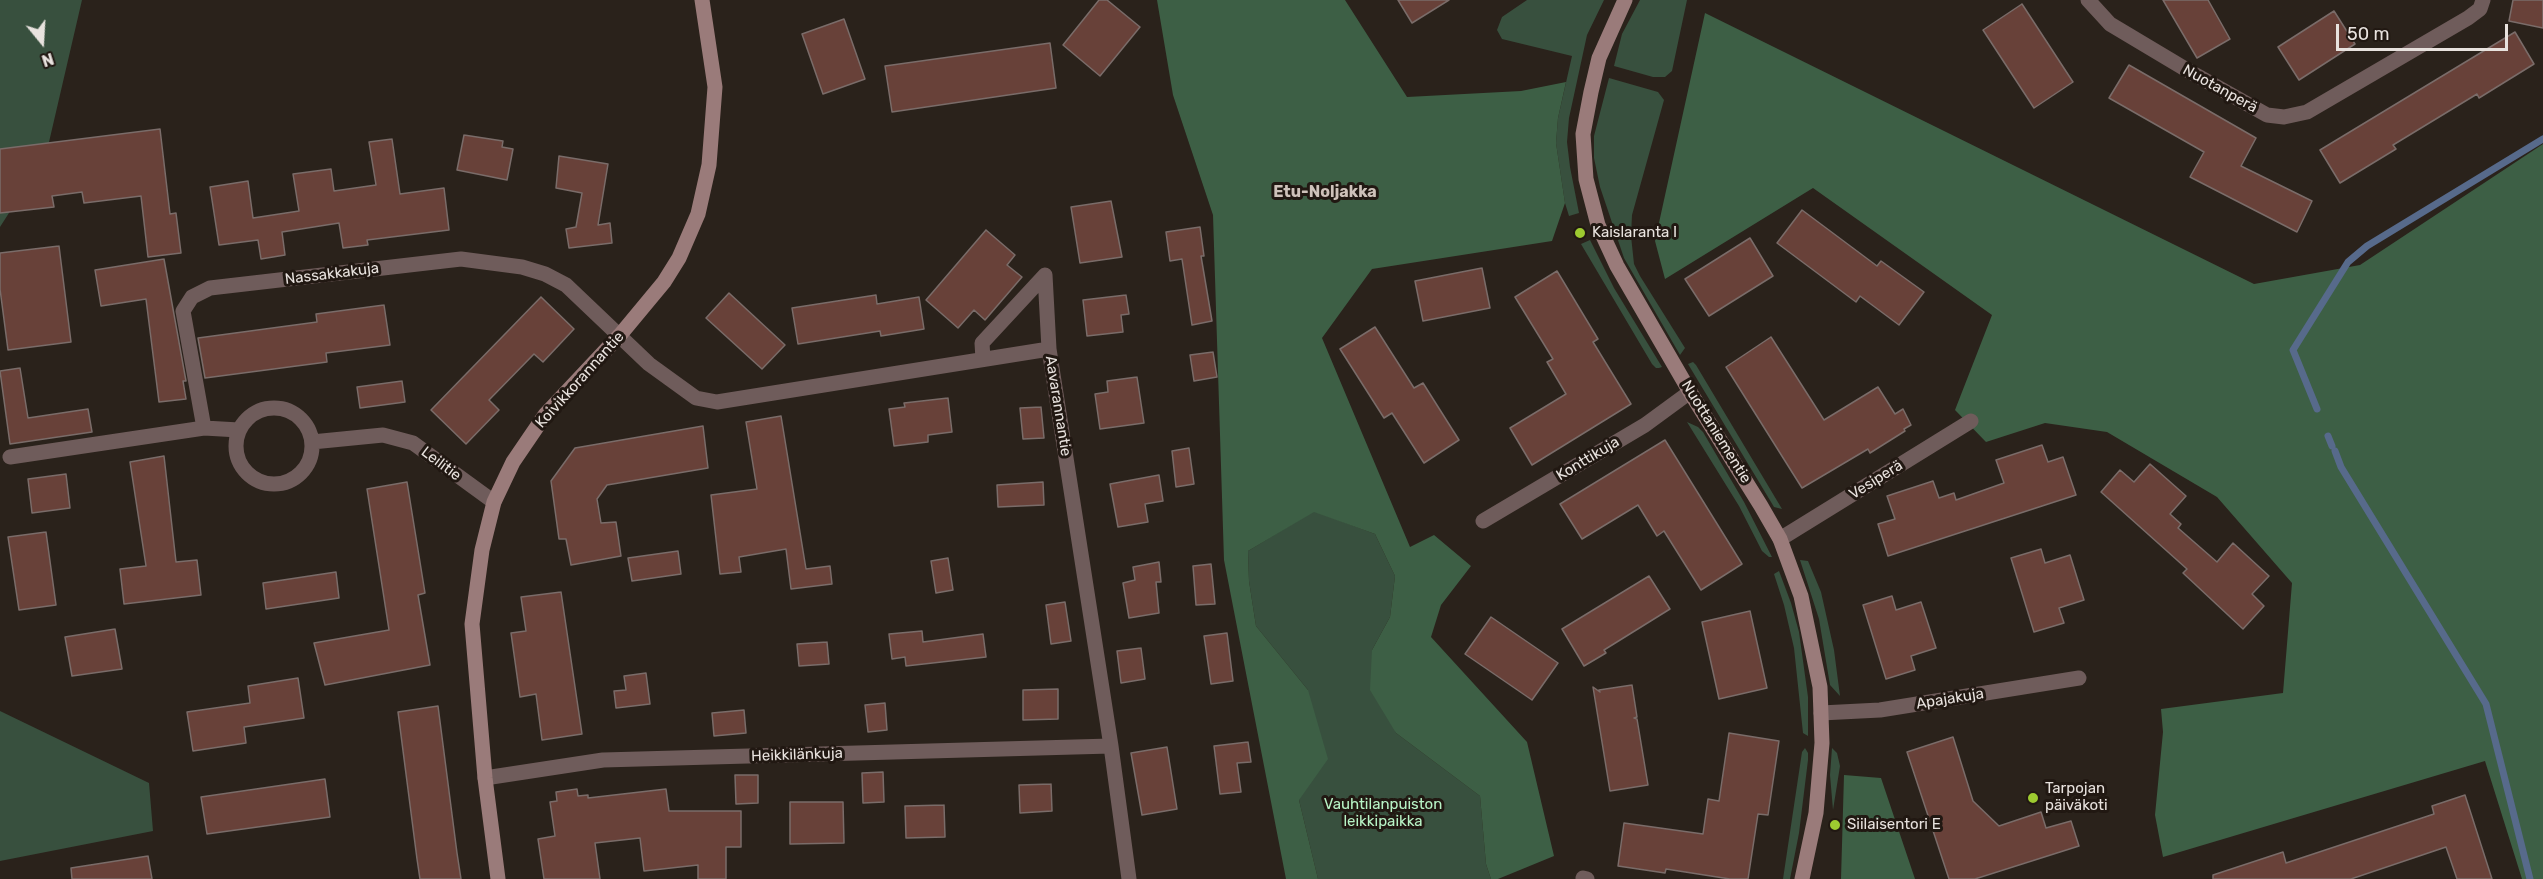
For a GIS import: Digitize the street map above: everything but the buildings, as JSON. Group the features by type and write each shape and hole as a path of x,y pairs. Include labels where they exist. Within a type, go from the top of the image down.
{"street":[{"name":"Koivikkorannantie","path":"498,879 485,778 472,624 482,550 495,502 513,462 545,415 620,335 664,282 679,258 698,214 709,165 715,87 702,0"},
{"name":"Nuottaniementie","path":"1625,0 1599,58 1591,92 1584,134 1586,179 1598,225 1617,266 1690,392 1737,465 1780,539 1801,596 1820,687 1821,713 1816,813 1802,879"},
{"name":"Nuotanperä","path":"2088,0 2110,24 2187,70 2267,115 2284,117 2307,112 2428,42 2480,9 2483,0"},
{"name":"Nassakkakuja","path":"204,429 183,311 192,297 210,288 461,259 522,267 545,274 566,285 620,335"},
{"path":"983,359 982,344 1046,275 1049,349"},
{"name":"Aavarannantie","path":"620,335 649,364 696,398 717,402 1049,349 1111,746 1129,879"},
{"name":"Konttikuja","path":"1484,521 1627,436 1690,392"},
{"path":"273,408 287,411 299,417 308,428 312,442 311,456 305,468 295,478 282,483 268,484 255,479 244,470 238,458 236,444 239,430 259,411 273,408"},
{"name":"Vesiperä","path":"1780,539 1971,421"},
{"path":"10,457 204,429 239,430"},
{"name":"Leilitie","path":"312,442 383,435 413,443 495,502"},
{"name":"Apajakuja","path":"1821,713 1880,710 2079,678"},
{"name":"Heikkilänkuja","path":"485,778 603,760 1111,746"}],"green space":[{"path":"0,0 82,0 46,155 0,227"},
{"path":"1157,0 1345,0 1407,97 1521,91 1566,82 1558,118 1556,143 1565,203 1552,241 1372,269 1322,338 1410,547 1434,535 1471,566 1441,605 1431,637 1527,742 1554,856 1498,879 1491,879 1486,864 1480,796 1396,733 1370,690 1372,650 1390,617 1395,576 1375,534 1314,512 1248,551 1249,581 1256,626 1308,690 1328,759 1299,800 1318,879 1286,879 1224,560 1213,215 1173,95"},
{"path":"1527,0 1604,0 1587,35 1569,118 1567,142 1579,213 1569,216 1556,143 1558,118 1572,56 1502,39 1497,30 1502,17"},
{"path":"1640,0 1687,0 1672,71 1665,77 1653,77 1614,66 1622,34"},
{"path":"1705,13 2254,284 2360,265 2543,144 2543,879 2522,879 2485,761 2163,857 2155,815 2163,732 2161,709 2283,693 2292,583 2217,497 2107,432 2045,423 1986,442 1955,410 1992,315 1813,188 1665,279 1655,241"},
{"path":"1609,78 1658,92 1664,100 1632,215 1631,236 1634,264 1685,348 1680,355 1624,258 1600,187 1594,158 1594,136"},
{"path":"1590,240 1614,288 1662,367 1656,368 1652,364 1581,244"},
{"path":"1693,362 1782,509 1774,507 1688,364"},
{"path":"1687,422 1703,432 1744,502 1772,557 1762,551 1739,506"},
{"name":"Vauhtilanpuiston leikkipaikka","path":"1314,511 1375,534 1395,576 1390,617 1372,650 1396,733 1480,796 1486,864 1491,879 1318,879 1299,800 1308,690 1256,626 1249,581 1248,551"},
{"path":"1800,560 1808,561 1821,592 1834,650 1840,696 1830,685 1819,619"},
{"path":"1779,571 1799,632 1808,697 1808,736 1803,733 1794,648 1774,574"},
{"path":"0,711 149,783 153,831 0,861"},
{"path":"1805,748 1808,760 1799,833 1790,879 1783,879 1802,752"},
{"path":"1832,748 1837,753 1840,766 1833,810 1830,775"},
{"path":"1844,775 1881,778 1915,879 1841,879"}],"waterway":[{"path":"2317,409 2293,350 2348,262 2367,246 2543,139"},
{"path":"2328,436 2332,446"},
{"path":"2335,451 2341,467 2486,704 2530,879"}],"place":[{"name":"Kaislaranta I","path":"1580,233"},
{"name":"Tarpojan päiväkoti","path":"2033,798"},
{"name":"Siilaisentori E","path":"1835,825"}],"district":[{"name":"Etu-Noljakka","path":"1325,192"}]}
